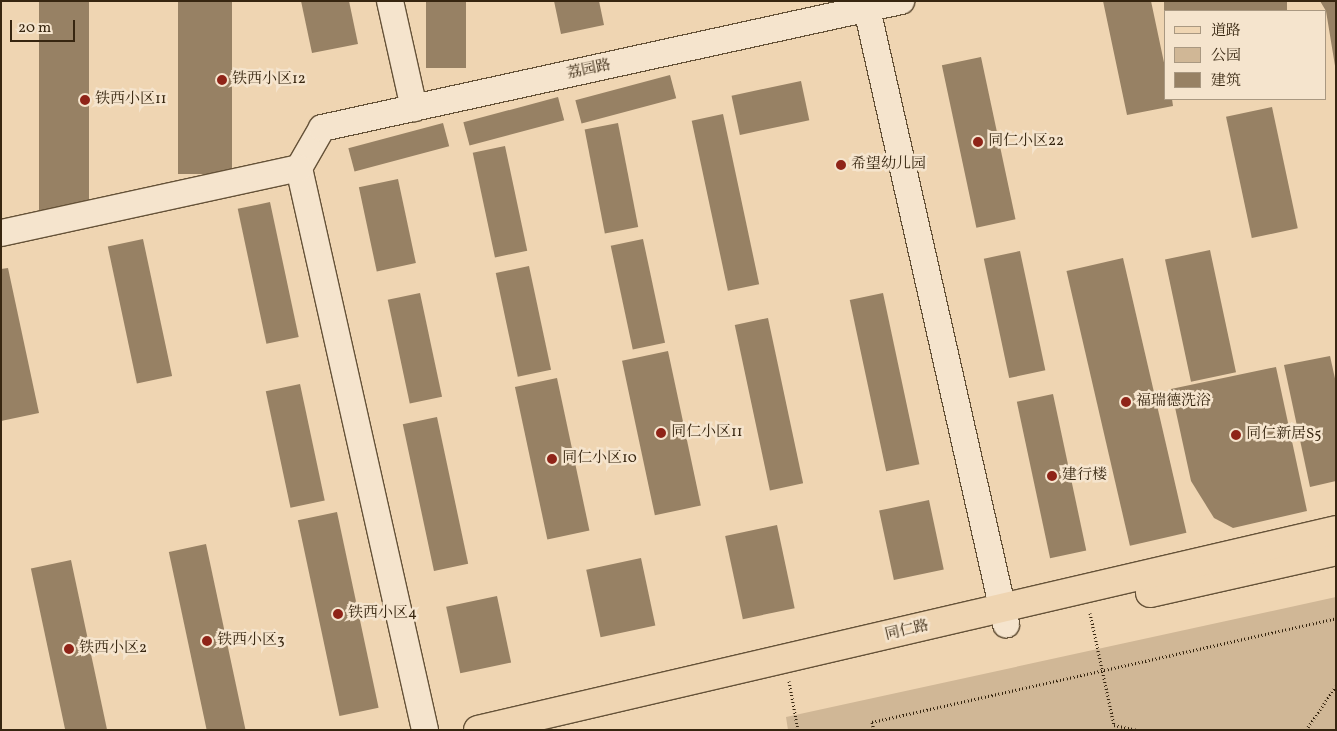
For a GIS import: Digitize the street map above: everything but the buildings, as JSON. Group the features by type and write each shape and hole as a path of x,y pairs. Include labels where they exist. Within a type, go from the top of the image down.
{"main road":[{"name":"同仁路","path":"528,730 787,671 1336,530"},
{"name":"同仁路","path":"478,730 1004,616 1089,607 1336,551"}],"street":[{"path":"390,1 414,108"},
{"name":"荔园路","path":"299,168 322,128 901,1"},
{"path":"867,9 1004,616"},
{"path":"1,233 299,168 425,730"}],"path":[{"path":"1089,607 1114,726 1138,730"},
{"path":"874,730 872,722 1336,618"},
{"path":"787,671 798,730"},
{"path":"1306,730 1336,686"}],"green space":[{"path":"1336,597 1336,730 788,730 786,717"}],"place":[{"name":"铁西小区12","path":"222,80"},
{"name":"铁西小区11","path":"85,100"},
{"name":"同仁小区22","path":"978,142"},
{"name":"希望幼儿园","path":"841,165"},
{"name":"福瑞德洗浴","path":"1126,402"},
{"name":"同仁小区11","path":"661,433"},
{"name":"同仁新居S5","path":"1236,435"},
{"name":"同仁小区10","path":"552,459"},
{"name":"建行楼","path":"1052,476"},
{"name":"铁西小区4","path":"338,614"},
{"name":"铁西小区3","path":"207,641"},
{"name":"铁西小区2","path":"69,649"}]}
